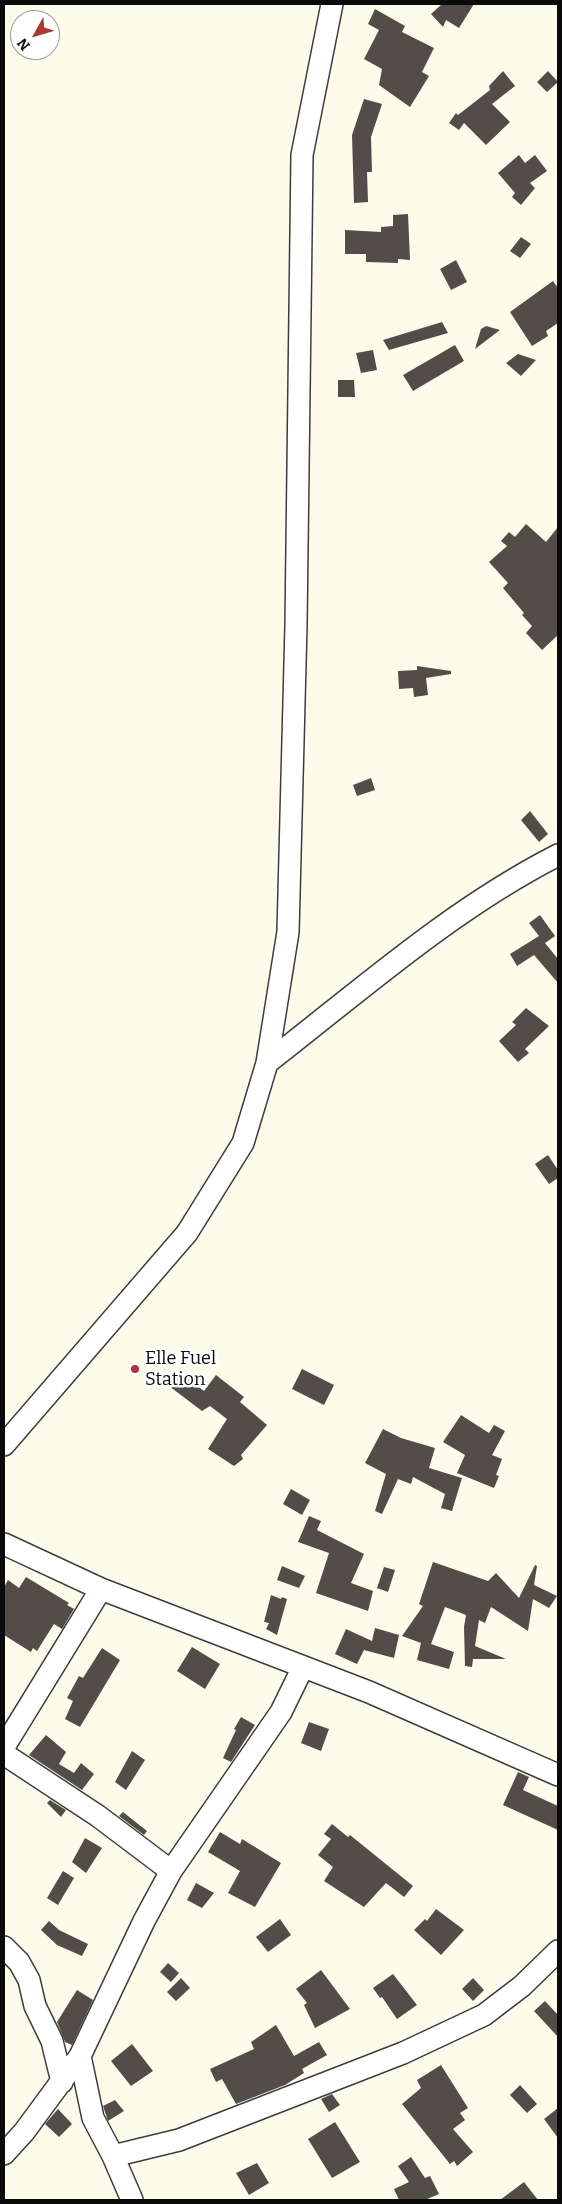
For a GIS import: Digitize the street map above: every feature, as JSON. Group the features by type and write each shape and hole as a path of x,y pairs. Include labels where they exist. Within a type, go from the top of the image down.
{"street":[{"path":"4,1445 187,1232 242,1143 267,1063 288,932 296,625 302,155 332,4"},
{"path":"267,1063 444,925 494,891 558,855"},
{"path":"4,1544 101,1589 369,1692 558,1775"},
{"path":"4,1747 101,1589"},
{"path":"4,2154 24,2132 80,2056 144,1921 171,1871 281,1712 303,1667"},
{"path":"4,1754 98,1816 171,1871"},
{"path":"4,1947 19,1962 29,1980 35,2006 52,2041 62,2082"},
{"path":"113,2156 179,2140 403,2053 484,2015 522,1986 558,1950"},
{"path":"80,2056 93,2118 113,2156 132,2200"}],"building":[{"path":"442,4 474,4 459,28 446,20 443,27 431,14"},
{"path":"375,9 405,26 402,32 434,48 422,72 429,76 410,107 379,85 382,69 364,59 379,30 368,24"},
{"path":"503,71 515,86 492,104 510,122 486,145 464,123 459,130 449,123 456,113 458,115 490,90 489,86"},
{"path":"548,71 558,82 547,92 537,82"},
{"path":"364,99 382,104 371,137 372,172 367,172 368,202 354,203 352,135"},
{"path":"519,155 525,163 535,155 547,171 530,183 535,188 521,205 512,197 515,193 498,173"},
{"path":"408,214 410,260 398,259 398,263 366,262 366,254 345,254 345,230 381,232 381,227 393,226 393,215"},
{"path":"521,237 531,244 520,258 510,251"},
{"path":"456,260 467,282 451,290 440,269"},
{"path":"553,281 558,288 558,323 546,331 548,336 532,346 510,312"},
{"path":"442,322 448,333 389,350 383,340"},
{"path":"486,326 500,330 475,349 481,329"},
{"path":"455,345 464,361 413,391 403,375"},
{"path":"373,350 377,370 361,373 356,353"},
{"path":"518,354 536,360 521,376 506,363"},
{"path":"338,380 354,380 355,397 338,397"},
{"path":"526,524 546,542 558,527 558,635 542,650 526,633 532,626 522,615 524,613 503,588 508,583 489,562 507,546 501,541 509,532 515,537"},
{"path":"417,666 451,671 451,674 426,678 428,695 414,697 413,688 399,689 398,671 417,670"},
{"path":"371,778 375,790 357,796 353,785"},
{"path":"530,811 548,834 539,842 521,820"},
{"path":"540,915 555,936 545,943 558,959 558,983 534,955 517,966 510,954 539,936 529,923"},
{"path":"526,1008 549,1026 525,1049 529,1053 518,1062 499,1041 516,1025 512,1022"},
{"path":"548,1155 558,1170 558,1178 549,1184 535,1164"},
{"path":"302,1369 334,1385 324,1405 292,1389"},
{"path":"179,1372 204,1391 216,1375 244,1397 240,1402 267,1425 241,1455 243,1459 234,1466 208,1449 227,1419 210,1406 202,1411 169,1386"},
{"path":"461,1415 489,1433 494,1425 505,1431 492,1455 502,1459 496,1475 499,1476 494,1488 457,1473 465,1455 443,1442"},
{"path":"383,1429 401,1438 435,1448 429,1468 462,1478 452,1511 441,1508 445,1494 413,1477 411,1484 398,1479 382,1514 375,1511 386,1474 365,1463"},
{"path":"291,1489 310,1500 302,1515 283,1504"},
{"path":"309,1516 321,1521 317,1530 364,1554 351,1583 373,1591 368,1611 316,1593 329,1553 298,1542"},
{"path":"433,1562 488,1581 496,1573 519,1598 535,1565 537,1566 534,1585 557,1596 549,1608 533,1599 528,1631 491,1607 485,1623 479,1620 475,1646 506,1659 473,1659 472,1667 465,1666 464,1627 466,1615 445,1607 431,1644 454,1652 449,1669 417,1660 421,1643 402,1636 423,1606 419,1604"},
{"path":"282,1566 305,1576 299,1588 277,1580"},
{"path":"384,1567 395,1570 388,1592 377,1588"},
{"path":"26,1577 69,1603 67,1605 74,1609 62,1629 54,1624 37,1651 33,1648 31,1652 4,1635 4,1587 8,1580 19,1588"},
{"path":"271,1595 287,1599 277,1635 266,1629 269,1623 264,1622"},
{"path":"375,1628 399,1635 394,1658 364,1650 357,1664 335,1654 346,1629 372,1641"},
{"path":"192,1647 220,1664 205,1689 177,1671"},
{"path":"102,1648 120,1660 80,1727 65,1719 73,1701 67,1698 79,1676 83,1678"},
{"path":"241,1717 255,1725 231,1762 223,1758 236,1730 234,1729"},
{"path":"309,1722 329,1729 321,1751 301,1743"},
{"path":"46,1735 66,1752 59,1764 74,1773 81,1763 94,1774 82,1790 29,1755"},
{"path":"132,1751 145,1760 126,1790 115,1782"},
{"path":"518,1772 529,1777 523,1790 558,1806 558,1830 503,1805"},
{"path":"50,1800 66,1810 61,1817 47,1803"},
{"path":"123,1812 147,1831 144,1835 119,1816"},
{"path":"332,1824 348,1837 350,1835 413,1886 404,1897 386,1883 364,1907 324,1881 333,1867 318,1855 331,1839 324,1834"},
{"path":"220,1832 240,1844 242,1839 281,1863 255,1907 228,1893 240,1871 208,1852"},
{"path":"85,1838 102,1848 86,1873 72,1862"},
{"path":"63,1871 74,1878 58,1905 47,1898"},
{"path":"196,1883 214,1893 202,1908 187,1900"},
{"path":"436,1909 464,1930 441,1955 414,1930 425,1919 427,1921"},
{"path":"280,1919 291,1935 268,1952 256,1937"},
{"path":"49,1921 59,1930 88,1944 82,1956 57,1945 41,1930"},
{"path":"168,1963 179,1973 171,1982 160,1972"},
{"path":"321,1970 350,2009 315,2028 304,2005 307,2003 296,1989"},
{"path":"393,1974 417,2005 397,2019 382,1997 380,1998 373,1988"},
{"path":"181,1978 190,1988 176,2001 167,1992"},
{"path":"473,1978 484,1990 473,2001 462,1989"},
{"path":"77,1990 93,2000 72,2045 65,2042 57,2022"},
{"path":"545,2001 558,2015 558,2037 534,2011"},
{"path":"276,2025 294,2056 319,2042 327,2055 302,2069 304,2073 285,2085 236,2104 222,2079 216,2082 210,2069 254,2049 251,2042"},
{"path":"132,2044 153,2071 131,2086 111,2061"},
{"path":"441,2065 468,2108 460,2113 465,2120 453,2129 473,2152 457,2166 454,2161 450,2164 402,2104 421,2088 417,2080"},
{"path":"520,2085 537,2104 527,2113 510,2095"},
{"path":"332,2094 340,2105 329,2112 321,2099"},
{"path":"115,2100 124,2111 108,2121 103,2106"},
{"path":"558,2108 558,2138 544,2119"},
{"path":"58,2109 72,2124 59,2137 45,2124"},
{"path":"335,2122 360,2162 332,2178 308,2139"},
{"path":"411,2157 425,2178 430,2176 439,2194 425,2200 399,2200 394,2189 409,2182 398,2166"},
{"path":"257,2163 269,2183 249,2195 236,2173"},
{"path":"524,2182 538,2200 500,2200"}],"place":[{"name":"Elle Fuel Station","path":"135,1369"}]}
